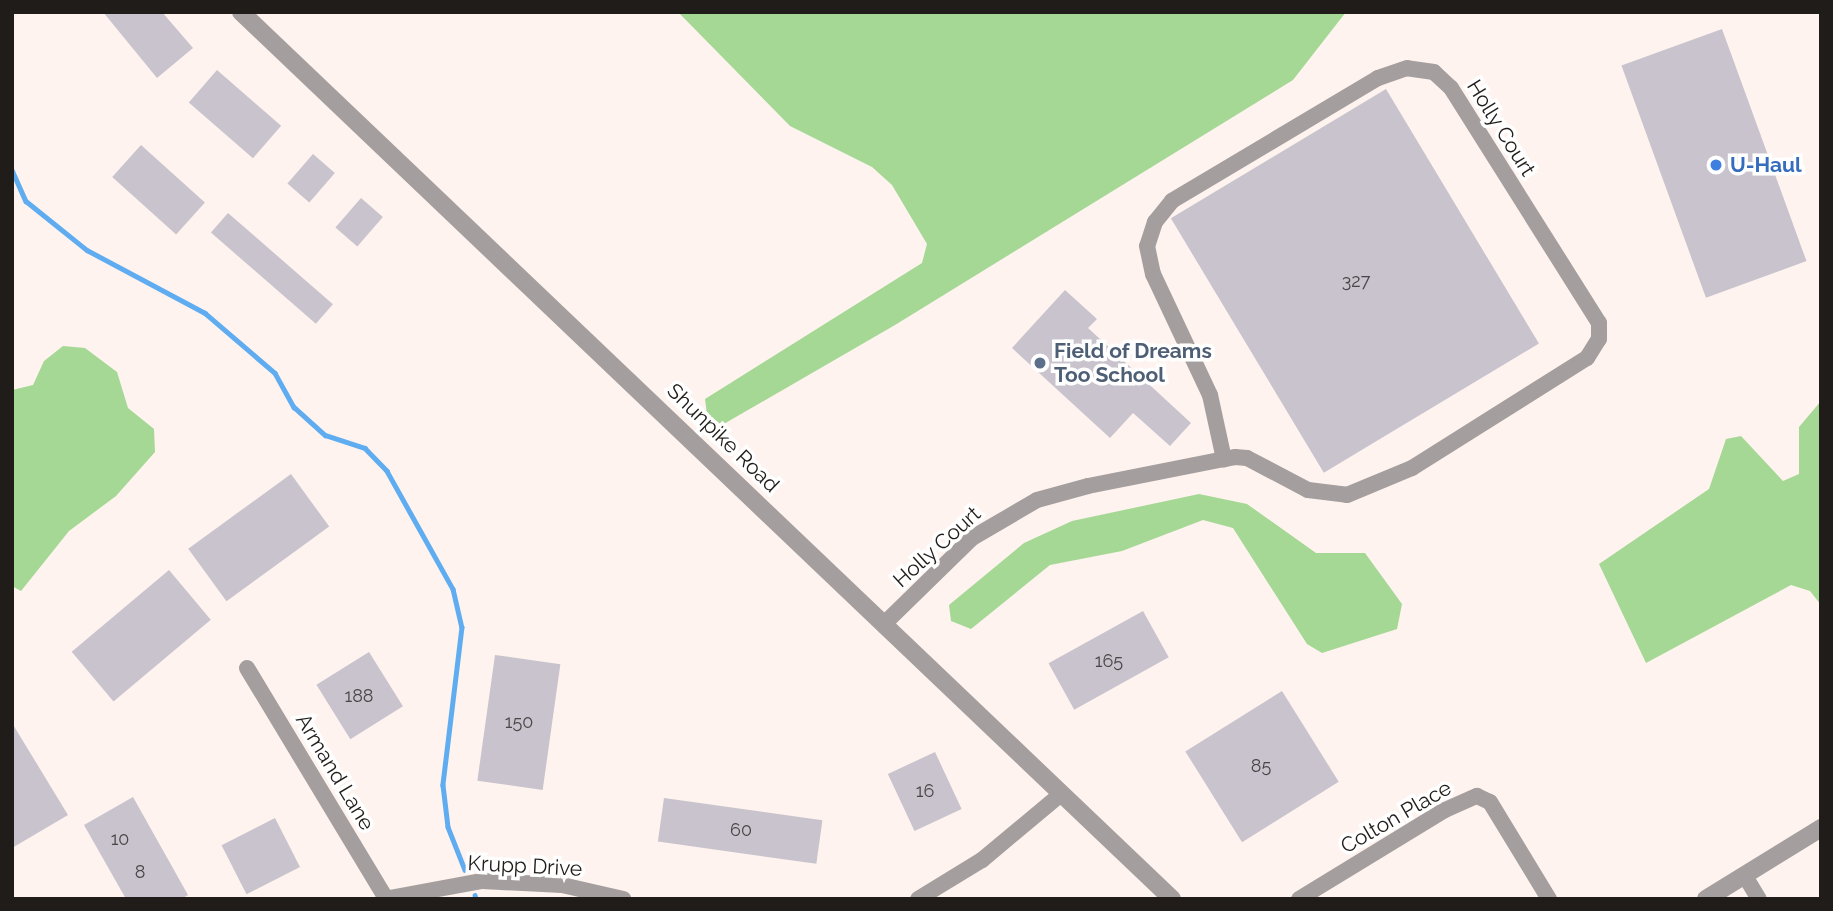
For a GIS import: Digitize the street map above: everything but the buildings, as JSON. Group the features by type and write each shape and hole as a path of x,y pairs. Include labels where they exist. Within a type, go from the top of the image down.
{"street":[{"name":"Shunpike Road","path":"240,12 1172,899"},
{"name":"Holly Court","path":"885,623 972,538 1013,511 1065,491 1224,460 1247,458 1322,494 1363,490 1412,468 1577,366 1595,348 1599,323 1451,88 1434,72 1406,68 1378,78 1172,201 1155,222 1147,246 1153,274 1210,395 1224,460"},
{"name":"Armand Lane","path":"247,668 385,898"},
{"path":"918,899 982,860 1062,793"},
{"name":"Colton Place","path":"1299,899 1446,810 1477,796 1490,802 1549,899"},
{"path":"1706,899 1821,828"},
{"path":"1745,876 1759,899"},
{"name":"Krupp Drive","path":"385,898 482,881 562,885 623,899"}],"green space":[{"path":"678,12 1346,12 1293,80 895,325 722,425 707,414 705,399 922,263 927,244 892,185 872,167 790,126"},
{"path":"63,346 85,348 117,372 128,408 154,429 155,452 116,496 69,531 21,591 12,586 12,390 33,385 44,361"},
{"path":"1821,401 1821,605 1810,591 1791,585 1646,663 1599,564 1709,489 1726,439 1741,436 1783,481 1799,474 1799,427"},
{"path":"1199,494 1247,504 1316,553 1365,553 1402,604 1397,629 1322,653 1307,644 1233,528 1203,520 1122,551 1050,565 971,629 951,621 949,605 1024,543 1072,521"}],"waterway":[{"path":"12,170 26,201 87,250 205,313 275,373 294,407 325,435 365,448 387,471 453,589 462,627 443,785 448,827 465,870"},
{"path":"475,895 476,899"}],"place":[{"name":"U-Haul","path":"1716,165"},
{"name":"Field of Dreams Too School","path":"1040,363"}]}
